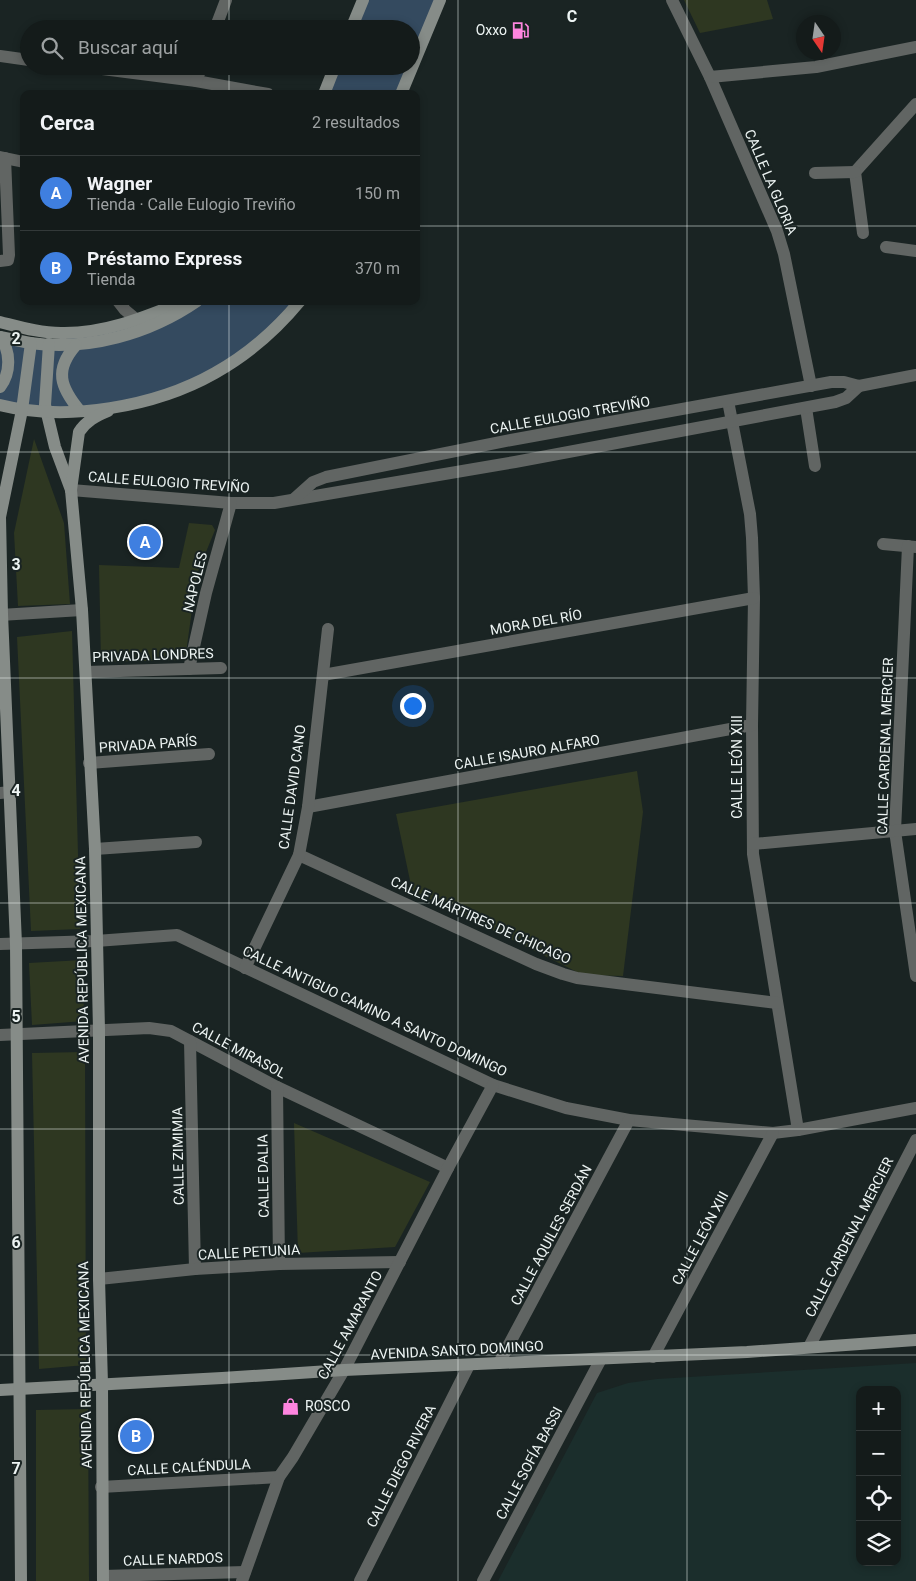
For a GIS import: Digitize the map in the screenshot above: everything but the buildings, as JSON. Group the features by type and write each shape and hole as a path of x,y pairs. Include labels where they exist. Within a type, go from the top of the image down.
{"main road":[{"path":"355,20 363,0"},
{"path":"420,48 440,0"},
{"path":"326,90 332,75"},
{"path":"403,90 409,75"},
{"path":"0,322 39,331 61,333 85,332 137,320 175,305"},
{"path":"0,387 8,371 8,362 2,340 31,347 73,348 147,329 178,314 190,305"},
{"path":"71,490 79,432 93,418 122,406 171,392 216,372 272,331 296,305"},
{"path":"21,1581 16,944 5,793 0,517 23,403 31,347"},
{"name":"AVENIDA REPÚBLICA MEXICANA","path":"49,348 46,405 55,447 71,490 82,610 95,848 99,1030 99,1279 102,1384 103,1578"},
{"path":"73,348 64,362 62,383 68,396 80,411"},
{"path":"0,405 23,403 80,411 122,406"},
{"name":"AVENIDA SANTO DOMINGO","path":"0,1390 344,1370 653,1357 916,1340"}],"street":[{"path":"218,20 226,0"},
{"name":"CALLE LA GLORIA","path":"672,0 710,77 781,242 810,386"},
{"path":"710,77 825,66 916,47"},
{"path":"0,56 20,59"},
{"path":"150,75 246,90"},
{"path":"196,81 198,75"},
{"path":"815,173 855,172 916,104"},
{"path":"0,260 8,260 9,255 2,157 20,161"},
{"path":"855,172 863,233"},
{"path":"886,247 916,251"},
{"path":"121,305 137,320"},
{"name":"CALLE EULOGIO TREVIÑO","path":"294,498 312,482 326,477 511,440 810,386 838,382 859,386 916,375"},
{"name":"CALLE EULOGIO TREVIÑO","path":"71,490 231,503 274,503 294,498 515,462 806,408 846,398 859,386"},
{"name":"CALLE LEÓN XIII","path":"728,401 750,514 753,547 753,844 798,1130"},
{"path":"806,408 815,466"},
{"path":"511,440 515,462"},
{"name":"NAPOLES","path":"189,669 209,582 231,503"},
{"path":"883,544 912,546"},
{"name":"CALLE CARDENAL MERCIER","path":"912,546 895,831 916,976"},
{"name":"MORA DEL RÍO","path":"323,675 754,598"},
{"path":"1,614 82,610"},
{"name":"CALLE DAVID CANO","path":"245,968 299,855 308,807 328,629"},
{"name":"PRIVADA LONDRES","path":"86,672 222,668"},
{"name":"CALLE ISAURO ALFARO","path":"308,807 752,725"},
{"name":"PRIVADA PARÍS","path":"89,763 209,754"},
{"path":"753,844 916,829"},
{"path":"95,848 196,842"},
{"name":"CALLE MÁRTIRES DE CHICAGO","path":"299,855 536,964 564,974 577,978 777,1004"},
{"name":"CALLE ANTIGUO CAMINO A SANTO DOMINGO","path":"0,944 96,941 178,935 493,1086 566,1108 629,1120 773,1133 916,1108"},
{"name":"CALLE MIRASOL","path":"0,1035 99,1030 161,1029 171,1031 277,1087 448,1168"},
{"name":"CALLE ZIMIMIA","path":"190,1041 195,1269"},
{"name":"CALLE AMARANTO","path":"243,1576 279,1477 344,1370 448,1168 493,1086"},
{"name":"CALLE DALIA","path":"277,1087 279,1264"},
{"name":"CALLE AQUILES SERDÁN","path":"499,1364 629,1120"},
{"name":"CALLE LEÓN XIII","path":"653,1357 773,1133"},
{"name":"CALLE CARDENAL MERCIER","path":"809,1346 916,1140"},
{"name":"CALLE PETUNIA","path":"99,1279 195,1269 279,1264 400,1262"},
{"name":"CALLE SOFÍA BASSI","path":"483,1581 601,1359"},
{"name":"CALLE DIEGO RIVERA","path":"360,1581 469,1365"},
{"name":"CALLE CALÉNDULA","path":"102,1487 279,1477"},
{"name":"CALLE NARDOS","path":"103,1578 243,1576"}],"shaded area":[{"path":"916,1363 916,1581 498,1581 597,1393 628,1383 657,1379"}],"green space":[{"path":"684,0 767,0 773,19 700,33"},
{"path":"34,439 64,523 70,604 18,606 14,533"},
{"path":"189,523 212,525 215,530 197,574 185,660 101,662 99,565 179,568"},
{"path":"72,631 80,929 31,931 17,637"},
{"path":"637,771 643,812 623,976 583,975 412,890 396,814"},
{"path":"83,960 84,1021 32,1025 29,963"},
{"path":"85,1052 86,1365 39,1369 32,1053"},
{"path":"294,1123 430,1182 395,1247 298,1253"},
{"path":"88,1409 89,1581 36,1581 36,1410"}],"water":[{"path":"363,0 440,0 420,48 420,20 355,20"},
{"path":"331,75 409,75 403,90 326,90"},
{"path":"183,305 295,305 272,331 186,387 80,411 0,403 0,337 49,344"}],"place":[{"name":"Oxxo","path":"521,30"},
{"name":"Wagner","path":"145,542"},
{"name":"ROSCO","path":"291,1406"},
{"name":"Préstamo Express","path":"136,1436"}]}
